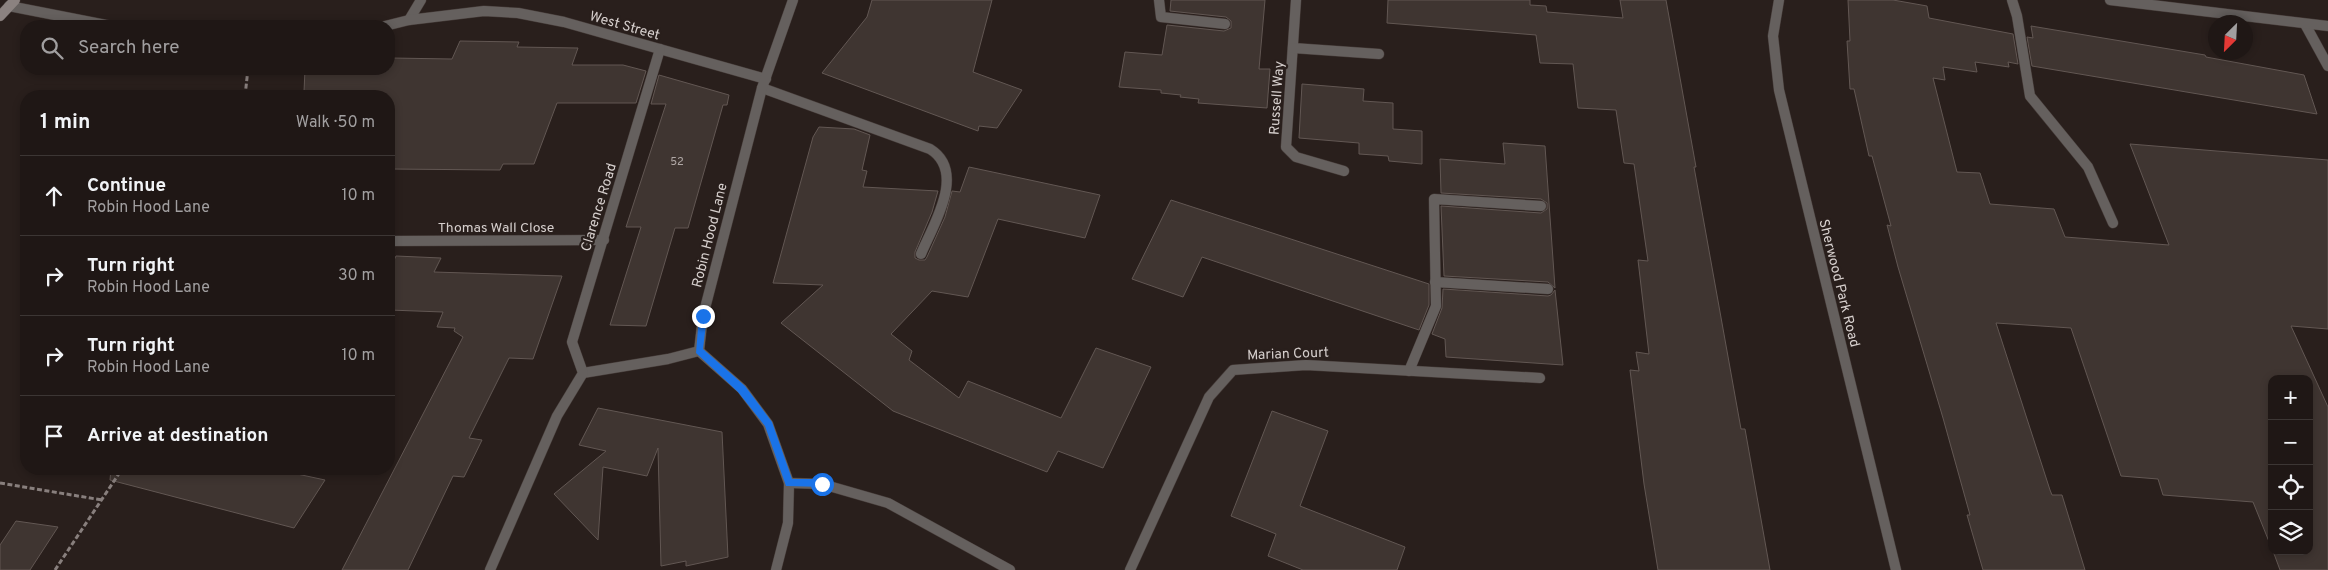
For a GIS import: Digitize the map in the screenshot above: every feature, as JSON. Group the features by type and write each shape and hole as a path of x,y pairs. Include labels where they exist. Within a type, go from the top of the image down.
{"main road":[{"path":"0,16 12,3"}],"street":[{"path":"409,20 421,0"},
{"name":"Robin Hood Lane","path":"699,351 703,316 764,84 793,0"},
{"path":"1159,0 1161,18 1225,24"},
{"name":"Russell Way","path":"1296,0 1286,147 1296,157 1344,171"},
{"name":"Sherwood Park Road","path":"1779,0 1773,36 1779,90 1896,570"},
{"path":"2012,0 2017,16 2030,96 2044,116 2088,167 2104,198 2113,223"},
{"path":"2110,0 2328,26"},
{"path":"12,3 85,20"},
{"name":"West Street","path":"395,24 409,20 484,11 518,13 564,22 660,49 764,84 930,148 944,160 948,180 920,254"},
{"path":"2305,24 2328,66"},
{"name":"Russell Way","path":"1293,48 1379,54"},
{"name":"Clarence Road","path":"583,373 572,342 660,49"},
{"path":"1409,371 1436,306 1434,199 1541,206"},
{"name":"Thomas Wall Close","path":"395,240 604,240"},
{"path":"1436,282 1548,289"},
{"path":"490,570 557,416 583,373 668,359 699,351 742,389 768,424 789,483 788,523 776,570"},
{"name":"Marian Court","path":"1130,570 1209,397 1233,370 1306,364 1540,378"},
{"path":"789,483 822,484 888,503 1010,570"}],"path":[{"path":"246,90 247,75"},
{"path":"55,570 118,475"},
{"path":"0,483 102,500"}],"building":[{"path":"872,0 992,0 973,72 1022,90 997,128 979,126 978,131 822,73 867,17"},
{"path":"1171,0 1265,0 1259,69 1270,69 1267,108 1198,103 1199,99 1161,93 1161,90 1119,87 1125,52 1162,55 1167,25 1224,31 1231,28 1231,21 1226,17 1170,11"},
{"path":"1388,0 1530,0 1530,5 1546,6 1547,12 1623,18 1620,0 1666,0 1741,429 1745,429 1770,570 1658,570 1644,484 1630,370 1639,371 1636,352 1649,354 1638,260 1648,261 1634,164 1624,163 1616,110 1578,108 1573,64 1540,63 1536,35 1387,23"},
{"path":"1848,0 1893,0 1927,6 1929,18 2013,34 2018,64 2008,62 2009,67 1975,62 1977,72 1943,67 1945,80 1933,78 1957,172 1980,173 1990,204 2054,209 2065,237 2169,245 2130,144 2328,160 2328,329 2291,326 2328,407 2328,570 2280,570 2274,555 2313,555 2313,375 2268,375 2268,539 2253,502 2163,495 2158,479 2121,476 2071,328 1996,323 2050,490 2052,495 2062,495 2085,570 1983,570 1943,418 1898,267 1887,225 1891,226 1872,156 1869,156 1854,89 1850,89 1847,41 1850,41"},
{"path":"2031,26 2205,55 2208,60 2222,60 2304,75 2317,114 2032,66 2027,37 2033,38"},
{"path":"460,41 519,42 517,47 578,48 572,65 623,65 646,71 636,103 557,103 534,164 503,164 500,170 395,169 395,90 304,90 305,75 395,75 395,58 452,59"},
{"path":"659,75 729,95 727,105 723,105 688,228 675,228 646,326 610,325 641,227 626,227 666,104 651,104"},
{"path":"1302,84 1364,89 1363,101 1393,103 1393,129 1422,131 1422,164 1389,161 1388,156 1359,154 1359,143 1299,138"},
{"path":"819,127 854,129 870,135 862,170 867,171 863,187 938,191 932,212 915,252 915,258 919,260 925,260 927,257 945,217 952,191 960,192 969,167 1100,195 1085,238 998,219 968,297 932,291 891,334 912,351 909,360 959,398 968,381 1061,418 1096,348 1151,367 1103,468 1058,451 1047,472 893,411 781,323 823,285 773,283 813,137"},
{"path":"1503,143 1545,146 1555,288 1548,282 1444,276 1441,206 1541,213 1547,209 1547,203 1541,199 1441,193 1440,159 1505,164"},
{"path":"1171,200 1429,284 1429,305 1419,330 1202,257 1183,297 1132,279"},
{"path":"396,256 441,258 434,272 562,276 533,359 509,358 469,438 482,440 464,477 453,476 408,570 342,570 391,475 395,475 395,468 463,337 454,331 455,328 437,327 443,312 395,310"},
{"path":"1443,289 1548,296 1555,290 1563,365 1446,357 1445,339 1432,334 1442,308"},
{"path":"598,408 722,432 728,557 686,566 686,561 661,566 658,448 647,476 603,467 598,540 554,494 606,451 579,445"},
{"path":"1272,411 1328,431 1300,506 1405,547 1397,570 1303,570 1268,556 1276,534 1231,516"},
{"path":"110,475 302,475 325,480 294,528 110,480"},
{"path":"16,521 58,527 30,570 0,570 0,545"}],"route":[{"path":"703,316 699,351 742,389 768,424 789,483 822,484"}]}
